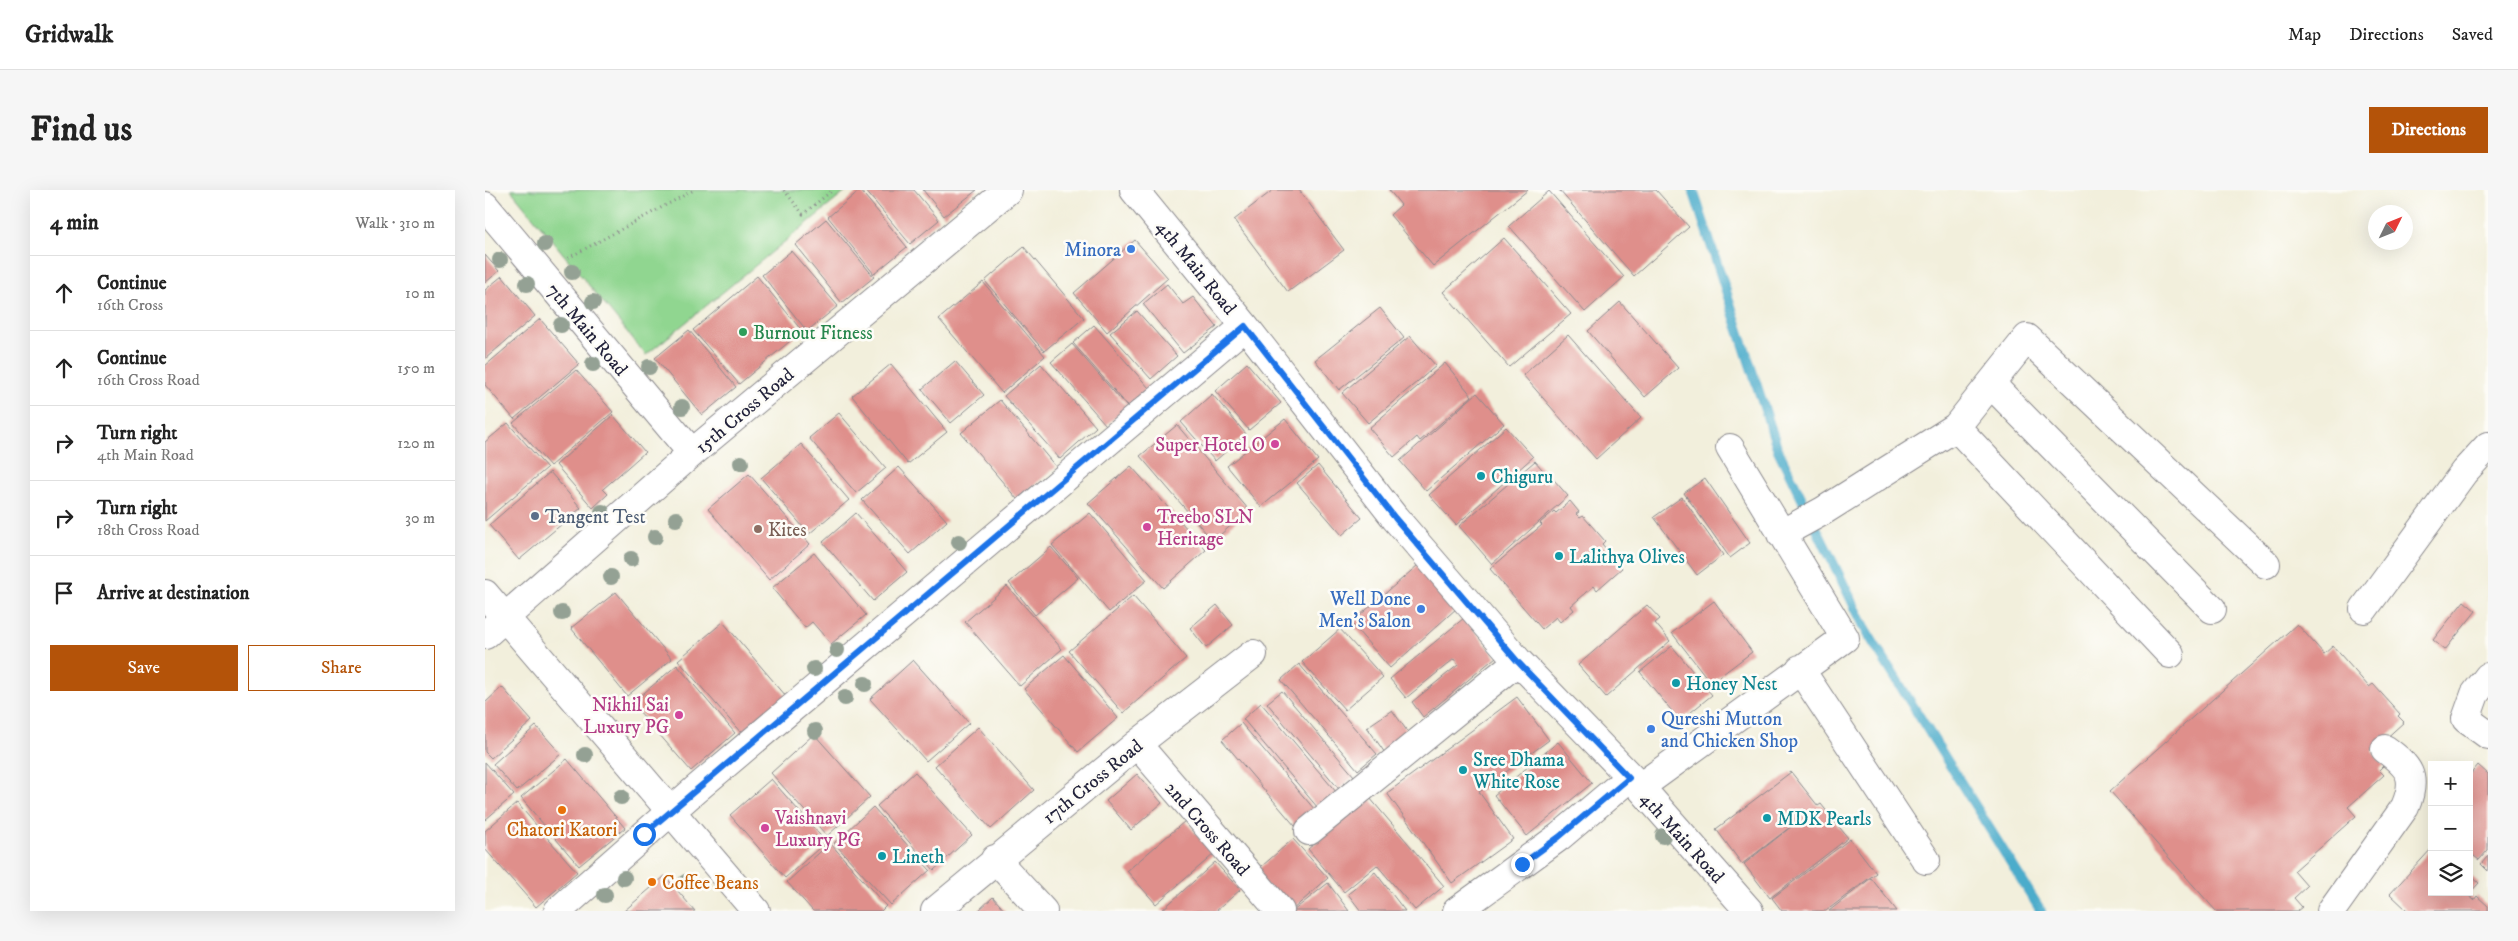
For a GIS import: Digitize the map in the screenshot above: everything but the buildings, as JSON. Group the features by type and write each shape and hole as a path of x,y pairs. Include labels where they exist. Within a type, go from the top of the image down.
{"street":[{"name":"15th Cross Road","path":"485,635 692,452 1008,190"},
{"name":"4th Main Road","path":"1134,190 1245,326 1395,518 1518,662 1635,783 1749,911"},
{"name":"7th Main Road","path":"485,206 692,452"},
{"path":"558,911 671,811 1245,326"},
{"path":"1803,523 1955,427 2027,338 2266,564"},
{"path":"1991,384 2212,609"},
{"path":"1955,427 2170,654"},
{"path":"2364,609 2464,472 2488,446"},
{"path":"1457,911 1635,783 1845,638 1803,523 1730,448"},
{"path":"485,594 756,911"},
{"name":"17th Cross Road","path":"935,911 995,859 1137,744 1253,654"},
{"path":"1309,831 1518,662"},
{"path":"1800,669 1925,860"},
{"path":"2488,677 2475,694 2467,719 2488,735"},
{"name":"2nd Cross Road","path":"1137,744 1280,911"},
{"path":"2331,911 2405,807 2411,793 2411,777 2404,763 2385,749"},
{"path":"995,859 1043,911"}],"path":[{"path":"545,278 567,258 694,190"},
{"path":"784,190 803,214 833,190"}],"shaded area":[{"name":"Kites","path":"747,469 814,547 769,588 701,510"}],"green space":[{"path":"511,190 848,190 646,355"}],"waterway":[{"path":"1693,190 1778,450 1868,634 2041,911"}],"place":[{"name":"Minora","path":"1131,249"},
{"name":"Burnout Fitness","path":"743,332"},
{"name":"Super Hotel O","path":"1275,444"},
{"name":"Chiguru","path":"1481,476"},
{"name":"Tangent Test","path":"535,516"},
{"name":"Treebo SLN Heritage","path":"1147,527"},
{"name":"Kites","path":"758,529"},
{"name":"Lalithya Olives","path":"1559,556"},
{"name":"Well Done Men's Salon","path":"1421,609"},
{"name":"Honey Nest","path":"1676,683"},
{"name":"Nikhil Sai Luxury PG","path":"679,715"},
{"name":"Qureshi Mutton and Chicken Shop","path":"1651,729"},
{"name":"Sree Dhama White Rose","path":"1463,770"},
{"name":"Chatori Katori","path":"562,810"},
{"name":"MDK Pearls","path":"1767,818"},
{"name":"Vaishnavi Luxury PG","path":"765,828"},
{"name":"Lineth","path":"882,856"},
{"name":"Coffee Beans","path":"652,882"}],"route":[{"path":"644,834 1245,326 1395,518 1518,662 1629,778 1559,837 1522,864"}]}
